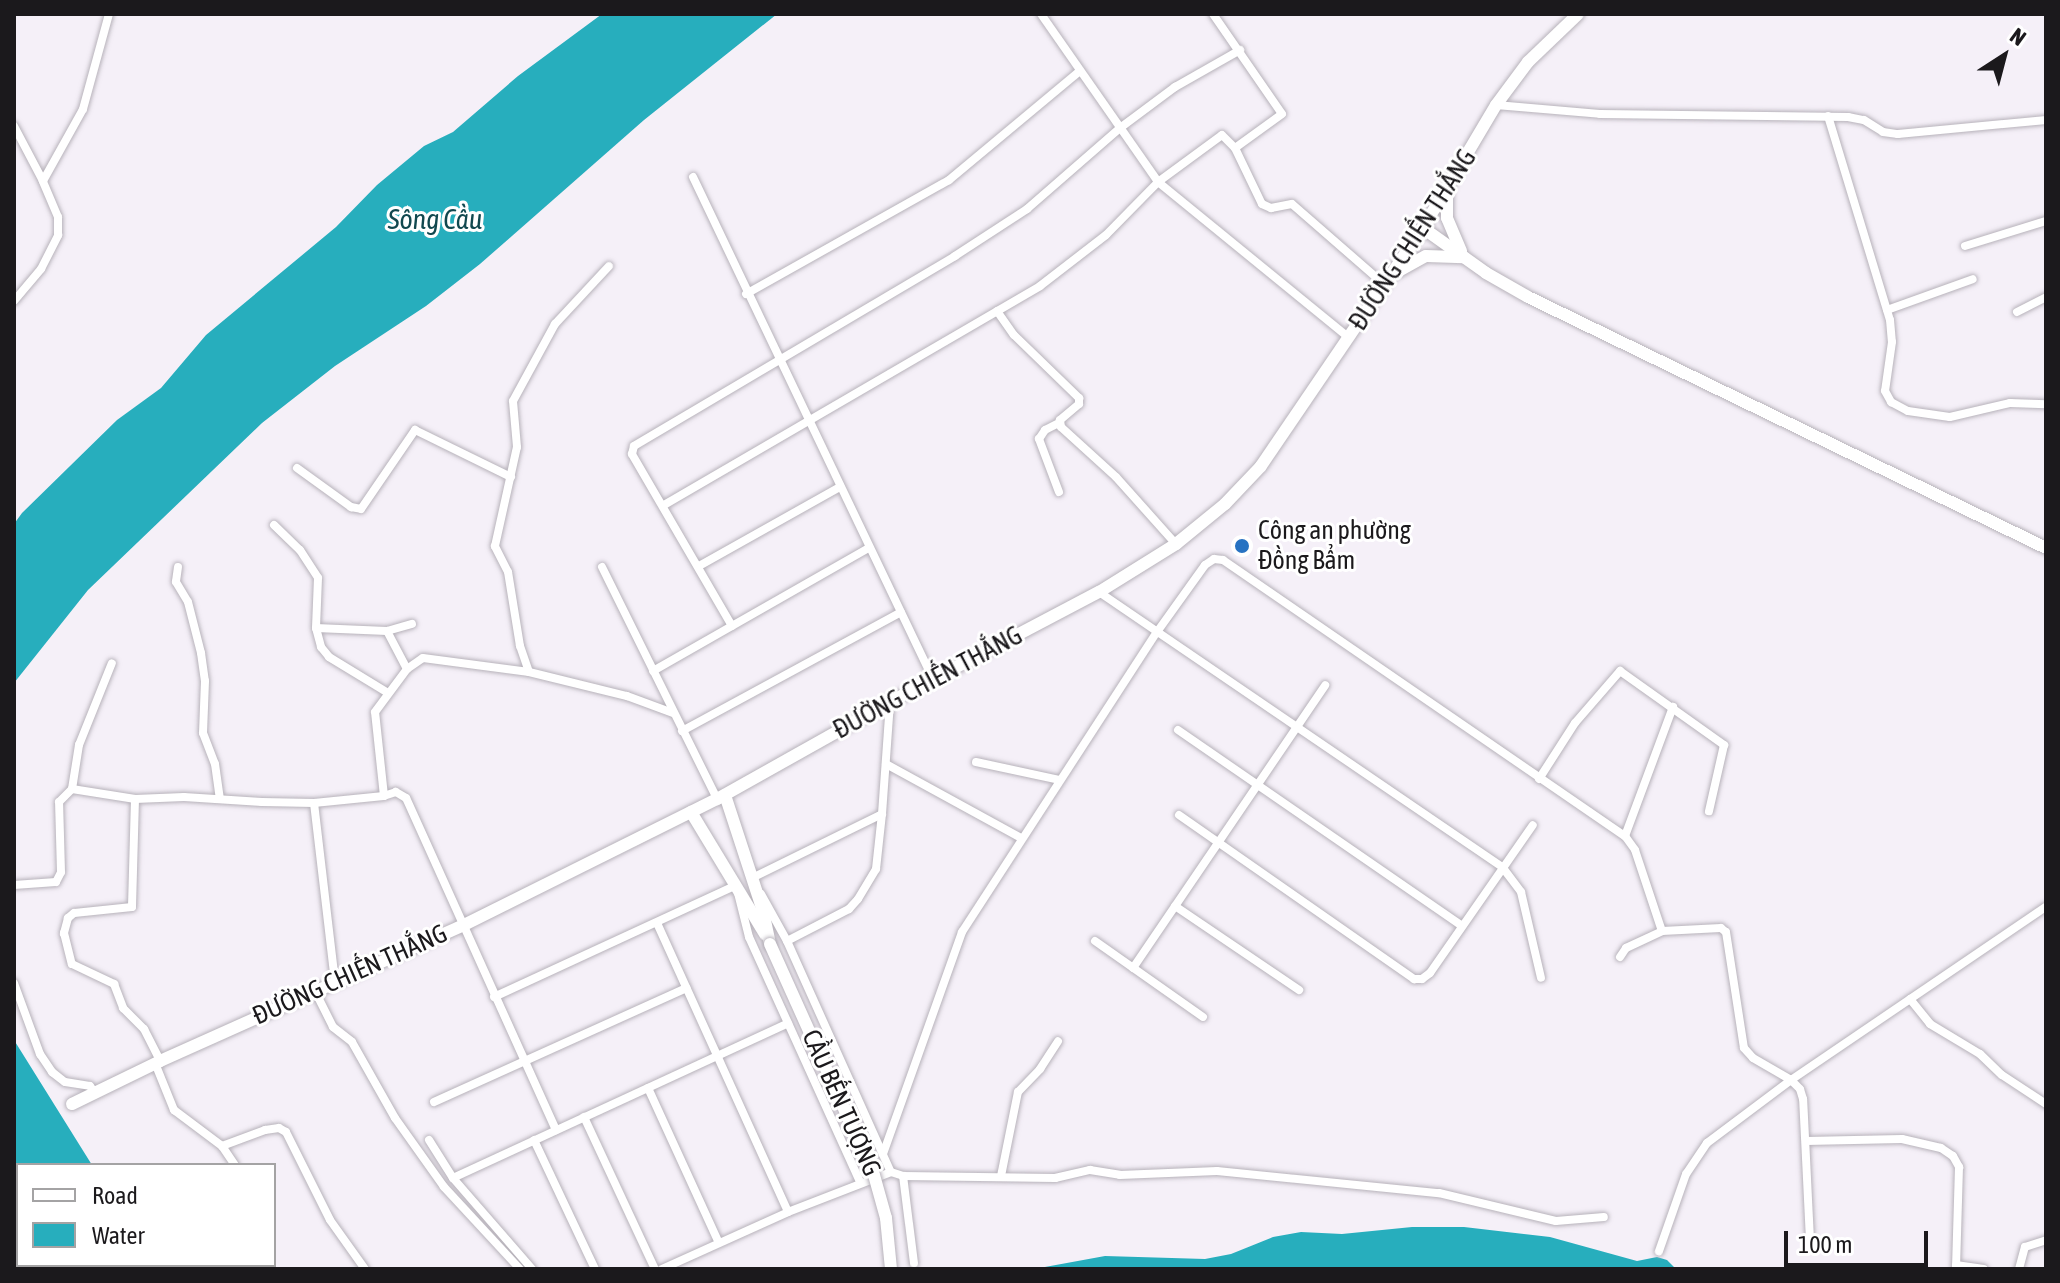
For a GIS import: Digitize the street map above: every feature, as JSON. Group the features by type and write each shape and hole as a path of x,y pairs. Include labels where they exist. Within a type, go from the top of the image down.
{"main road":[{"name":"ĐƯỜNG CHIẾN THẮNG","path":"72,1104 157,1062 464,925 721,797 890,702 1099,592 1176,544 1225,504 1261,466 1423,228 1496,105 1546,43 1578,14"},
{"path":"1447,190 1447,218 1465,257"},
{"path":"1423,228 1528,297 2046,548"},
{"path":"1388,280 1426,256 1465,257"},
{"path":"721,797 752,878 770,944"},
{"path":"691,812 770,944"},
{"name":"CẦU BẾN TƯỢNG","path":"770,944 874,1175 886,1218 891,1269"}],"street":[{"path":"43,181 83,109 109,14"},
{"path":"1041,14 1158,182 1349,338"},
{"path":"1213,14 1282,114 1235,148"},
{"path":"732,626 632,448 930,272 1027,209 1120,128 1175,87 1240,50"},
{"path":"746,294 949,180 1080,71"},
{"path":"1496,105 1600,114 1828,116 1859,119 1883,132 1898,134 2046,120"},
{"path":"1828,116 1887,310 1892,342 1885,391 1900,408 1950,417 2017,402 2046,404"},
{"path":"14,126 58,217 58,235 41,269 14,301"},
{"path":"664,505 1040,286 1106,235 1158,182 1222,135 1235,148 1262,204 1271,208 1292,204 1388,280"},
{"path":"693,177 778,361 933,679"},
{"path":"1965,246 2000,232 2046,221"},
{"path":"529,672 520,646 508,572 495,546 517,439 515,394 555,324 609,266"},
{"path":"1887,310 1973,279"},
{"path":"2017,312 2046,297"},
{"path":"997,311 1014,335 1079,398 1079,404 1059,423 1045,430 1039,439 1059,492"},
{"path":"1059,423 1176,544"},
{"path":"297,468 351,507 361,509 415,430 511,477"},
{"path":"699,566 840,487"},
{"path":"274,525 300,550 318,578 316,628 321,647 329,657 388,693"},
{"path":"653,671 869,548"},
{"path":"883,1154 962,932 1157,632 1205,565 1214,559 1223,560 1625,836 1635,850 1662,931"},
{"path":"178,567 176,582 188,602 201,653 206,698 203,733 215,764 220,799"},
{"path":"602,567 682,731 721,797"},
{"path":"1099,592 1503,868 1521,892 1541,978"},
{"path":"682,731 901,612"},
{"path":"316,628 387,631 412,624"},
{"path":"387,631 407,669"},
{"path":"384,796 375,712 407,669 423,658 529,672 627,696 673,713"},
{"path":"14,885 56,882 61,872 59,802 72,789 79,745 112,663"},
{"path":"1539,779 1575,723 1616,673 1624,672 1724,745 1709,811"},
{"path":"1133,968 1325,685"},
{"path":"787,941 849,909 876,869 890,702"},
{"path":"1625,836 1673,707"},
{"path":"1178,730 1462,926"},
{"path":"976,762 1059,780"},
{"path":"886,764 1021,838"},
{"path":"72,789 135,799 314,803 396,792 406,798 556,1130"},
{"path":"135,799 132,907 74,913 68,918 64,933 72,964 114,984 123,1008 144,1029 174,1110 222,1146 234,1163"},
{"path":"314,803 335,982"},
{"path":"882,814 752,878 787,941 891,1172"},
{"path":"1179,815 1414,979 1422,979 1430,973 1533,825"},
{"path":"494,997 736,885 749,937 860,1182"},
{"path":"1175,906 1299,990"},
{"path":"1659,1251 1686,1174 1707,1143 1791,1080 2046,907"},
{"path":"657,923 788,1212"},
{"path":"1620,957 1626,948 1662,931 1724,929 1744,1048 1753,1058 1791,1080 1800,1089 1803,1099 1810,1240"},
{"path":"1095,941 1203,1017"},
{"path":"14,983 40,1054 52,1072 65,1082 90,1086 95,1093"},
{"path":"434,1102 686,988"},
{"path":"315,991 333,1027 352,1042 395,1118 444,1187 520,1269"},
{"path":"1910,999 1930,1024 1980,1054 2002,1075 2046,1104"},
{"path":"453,1178 788,1023"},
{"path":"1001,1176 1018,1092 1040,1069 1058,1041"},
{"path":"648,1088 719,1243"},
{"path":"584,1117 655,1269"},
{"path":"222,1146 265,1130 283,1129 300,1154 345,1245 365,1269"},
{"path":"1806,1141 1902,1139 1941,1148 1953,1156 1959,1167 1956,1267 1984,1269"},
{"path":"429,1140 453,1178 532,1269"},
{"path":"534,1140 595,1269"},
{"path":"662,1269 788,1212 891,1172 903,1176 1055,1178 1090,1170 1120,1175 1217,1171 1439,1193 1556,1221 1604,1217"},
{"path":"903,1176 914,1263"},
{"path":"2019,1269 2025,1247 2046,1240"}],"water":[{"name":"Sông Cầu","path":"602,14 777,14 644,120 480,264 426,306 335,366 262,423 88,590 14,683 14,524 22,513 117,420 161,388 206,335 336,227 377,185 424,146 453,132 518,76"},
{"path":"14,1040 91,1163 16,1163 16,1240"},
{"path":"1412,1227 1464,1227 1550,1237 1637,1261 1657,1257 1667,1260 1676,1269 1034,1269 1105,1256 1205,1259 1231,1254 1273,1237 1301,1232 1342,1234"}],"place":[{"name":"Công an phường Đồng Bẩm","path":"1242,546"}]}
